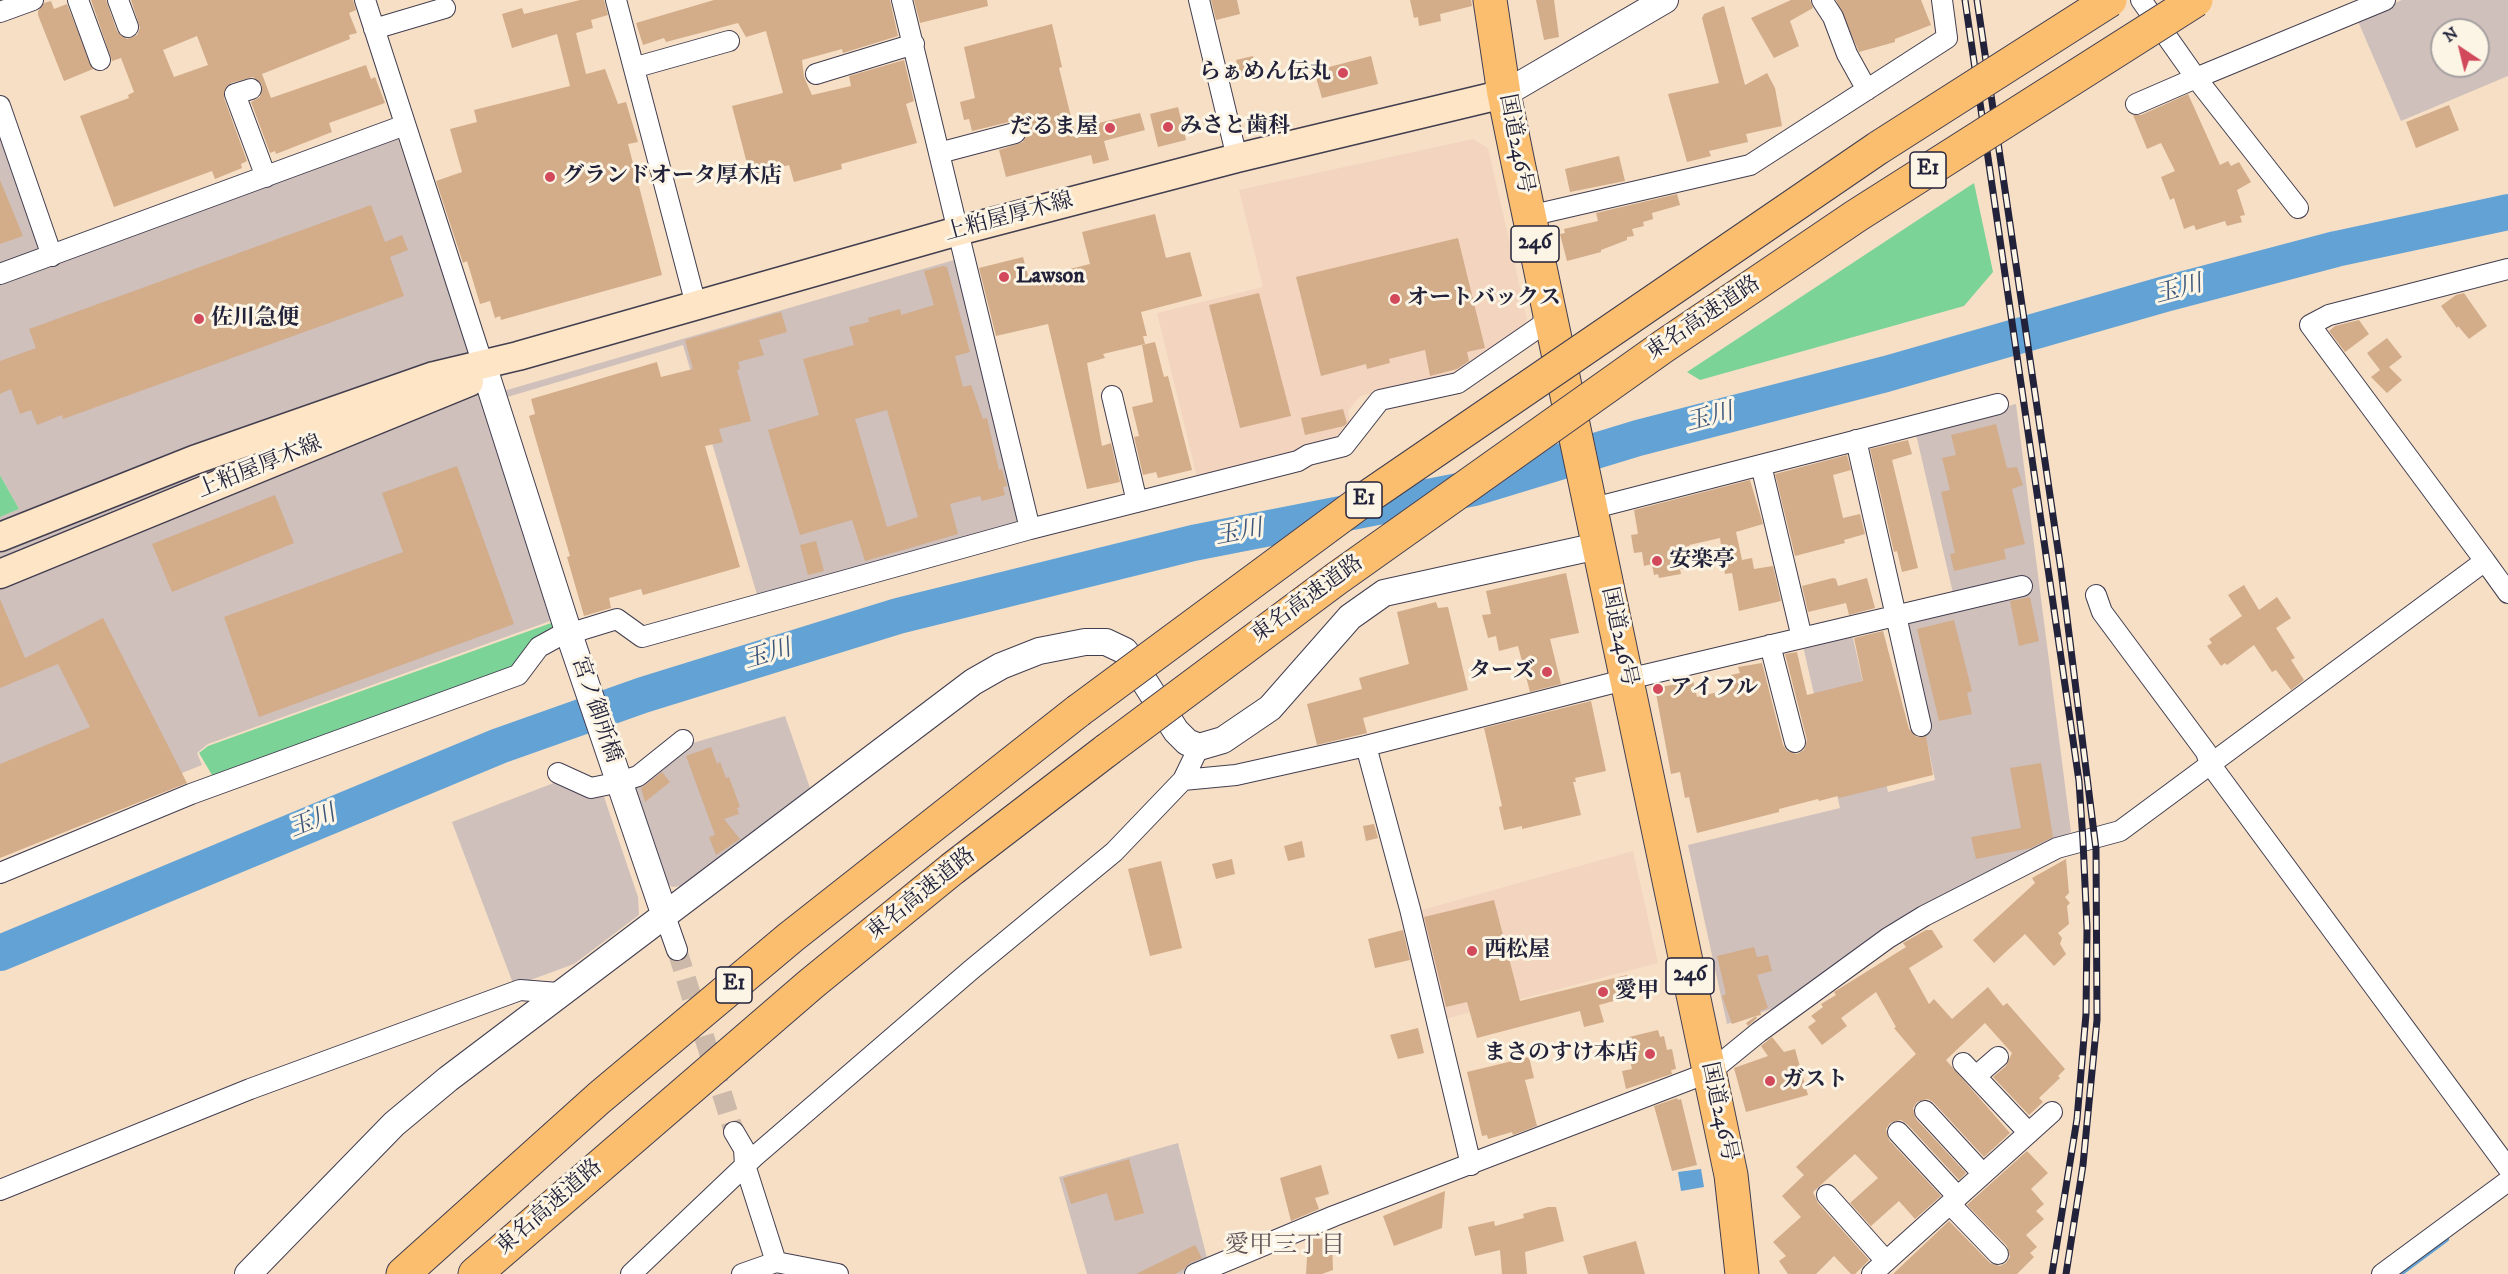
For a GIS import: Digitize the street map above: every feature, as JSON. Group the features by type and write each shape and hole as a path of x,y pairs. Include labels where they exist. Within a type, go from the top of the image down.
{"highway":[{"name":"国道246号","path":"1490,0 1504,94 1547,304 1731,1175 1742,1274"},
{"name":"東名高速道路","path":"403,1274 599,1098 790,937 1078,711 1366,498 1878,148 2110,0"},
{"name":"東名高速道路","path":"475,1274 811,984 952,869 1336,579 1664,346 1856,216 2196,0"}],"main road":[{"name":"上粕屋厚木線","path":"0,574 518,356 958,231 1237,158 1504,94"},
{"name":"上粕屋厚木線","path":"0,537 194,460 434,376 485,369"}],"street":[{"path":"0,12 33,0"},
{"path":"78,0 100,60"},
{"path":"118,0 128,27"},
{"path":"365,0 485,369"},
{"path":"616,0 696,305"},
{"path":"902,0 1030,529"},
{"path":"1199,0 1237,158"},
{"path":"1504,94 1665,0"},
{"path":"1822,0 1833,17 1847,54 1867,90"},
{"path":"1529,216 1750,165 1947,38 1942,0"},
{"path":"2141,0 2196,78 2298,208"},
{"path":"2136,104 2350,7 2385,0"},
{"path":"374,29 445,8"},
{"path":"633,64 640,66 729,41"},
{"path":"816,74 914,44"},
{"path":"250,89 235,94 266,177"},
{"path":"0,106 52,256"},
{"path":"0,274 405,125"},
{"path":"939,153 1015,133"},
{"path":"2508,269 2329,315 2310,325 2508,593"},
{"path":"0,873 191,795 518,675 539,647 559,636 571,642 581,630 617,619 642,637 1030,529 1298,462 1308,455 1344,446 1380,400 1458,383 1542,326 1547,304"},
{"name":"宮ノ御所橋","path":"485,369 571,642 665,916"},
{"path":"1113,396 1137,502"},
{"path":"1589,503 1761,465 1998,404"},
{"path":"1856,440 1897,615 1916,717"},
{"path":"1761,465 1802,638"},
{"path":"248,1274 394,1124 558,993 665,916 973,682 1001,666 1039,651 1085,642 1106,642 1125,651 1176,731 1187,742 1198,747 1223,740 1270,708 1350,617 1384,593 1598,546"},
{"path":"1195,1274 1334,1216 1710,1072 1759,1032 1897,933 2057,848 2120,831 2485,561"},
{"path":"1183,780 1236,776 1366,746 1897,615 1965,589 2022,586"},
{"path":"2096,595 2102,612 2206,752 2210,764 2508,1168"},
{"path":"1770,645 1795,742"},
{"path":"558,773 591,788 619,778 638,776 683,740"},
{"path":"1366,746 1410,909 1471,1165"},
{"path":"631,1274 745,1165 971,970 1114,852 1183,780 1198,747"},
{"path":"665,916 677,950"},
{"path":"0,1190 250,1089 520,990 558,993"},
{"path":"1998,1057 1969,1070 2029,1133"},
{"path":"1925,1111 1983,1174"},
{"path":"1827,1195 1879,1268 2052,1112"},
{"path":"734,1132 744,1149 745,1165 776,1262"},
{"path":"1898,1132 1954,1201 1994,1244"},
{"path":"2382,1274 2508,1181"},
{"path":"742,1274 776,1262 838,1274"}],"shaded area":[{"path":"2402,0 2508,0 2508,76 2401,121 2357,19"},
{"path":"0,134 45,266 398,139 483,397 961,258 1021,521 758,598 683,345 487,403 553,620 208,744 197,753 202,765 0,845 0,517 19,509 0,475"},
{"path":"1473,139 1488,148 1527,319 1523,329 1458,372 1360,396 1348,411 1350,424 1342,437 1295,455 1198,481 1157,313 1263,287 1239,190"},
{"path":"2016,404 2071,832 1888,928 1777,1007 1727,1024 1688,845 1840,808 1803,646 1852,634 1888,792 1935,780 1901,620 1956,606 1915,430"},
{"path":"785,716 810,788 681,886 672,887 664,882 632,782 686,745"},
{"path":"559,781 602,791 638,897 639,915 574,964 514,986 452,822"},
{"path":"1633,851 1658,963 1441,1020 1415,912"},
{"path":"1178,1143 1207,1258 1182,1274 1087,1274 1059,1177"}],"green space":[{"path":"1974,183 1993,272 1964,306 1700,380 1687,372"},
{"path":"0,475 19,509 0,517"},
{"path":"554,622 557,634 521,666 212,775 199,753 208,746"}],"water":[{"path":"1701,1169 1704,1187 1681,1191 1678,1172"}],"building":[{"path":"91,0 106,0 117,31 127,39 137,35 140,28 131,0 353,0 356,10 349,13 357,33 349,35 350,39 262,74 271,98 366,65 371,79 375,77 385,103 329,123 332,132 276,154 275,151 270,153 251,102 260,97 262,85 253,77 231,83 226,87 224,98 247,161 241,164 242,168 215,179 212,171 114,207 80,116 129,98 128,95 134,92 121,58 112,61","holes":["197,36 208,65 174,77 163,50"]},
{"name":"グランドオータ厚木店","path":"580,0 604,0 608,15 591,20 593,28 576,33 586,74 605,69 618,104 626,102 638,142 628,144 662,275 501,320 500,316 495,318 490,301 480,304 467,261 463,263 436,181 462,172 450,129 477,122 474,110 570,86 557,34 512,48 502,14 522,8 524,14"},
{"path":"714,0 890,0 898,36 843,53 842,49 802,60 804,77 812,95 851,86 849,76 904,60 914,101 906,104 917,143 841,164 842,169 794,182 789,165 750,175 732,106 783,93 766,31 746,37 738,23 666,42 664,38 643,45 636,23"},
{"path":"914,0 987,0 988,6 920,23"},
{"path":"1211,0 1237,0 1240,14 1216,20"},
{"path":"1410,0 1471,0 1472,6 1440,14 1441,21 1419,26 1418,17 1414,18"},
{"path":"1536,0 1554,0 1559,37 1544,40"},
{"path":"1791,0 1810,0 1813,8 1790,21 1799,46 1774,58 1751,18"},
{"path":"1836,0 1921,0 1931,25 1895,39 1895,42 1859,52"},
{"path":"51,1 54,9 67,4 93,69 64,81 38,15 44,3"},
{"path":"1724,6 1745,85 1767,73 1775,88 1782,126 1746,134 1748,142 1709,151 1711,156 1687,162 1668,94 1719,83 1702,18 1704,14"},
{"path":"1052,24 1062,67 1059,68 1074,129 1140,113 1145,130 1104,141 1109,160 1093,164 1091,155 1006,177 999,150 1023,142 1026,129 1019,122 1013,121 972,131 969,119 964,120 960,102 975,98 964,47"},
{"path":"1253,56 1257,74 1241,78 1236,60"},
{"path":"1371,56 1378,84 1322,98 1314,71"},
{"path":"2188,94 2220,165 2228,161 2231,166 2239,162 2251,182 2237,190 2245,215 2240,216 2242,222 2227,226 2225,221 2196,230 2194,225 2184,229 2174,198 2170,200 2161,177 2175,171 2161,143 2147,149 2133,115 2141,115"},
{"path":"2449,105 2459,130 2416,148 2406,122"},
{"name":"みさと歯科","path":"1178,107 1186,140 1158,147 1150,114"},
{"path":"1619,156 1625,181 1570,192 1565,169"},
{"path":"0,180 23,236 0,244"},
{"path":"1677,194 1680,205 1652,213 1653,219 1643,222 1644,226 1632,229 1634,236 1627,237 1627,240 1601,250 1601,252 1567,261 1560,234 1565,233 1564,229 1598,221 1596,213"},
{"name":"佐川急便","path":"371,205 385,242 402,235 408,250 390,257 404,296 63,419 62,415 37,425 31,410 20,414 11,389 0,394 0,361 36,348 29,329"},
{"path":"1155,214 1166,258 1190,252 1202,296 1141,312 1147,336 1143,336 1145,344 1103,354 1105,358 1087,363 1102,446 1111,443 1120,482 1087,489 1048,324 996,336 979,268 1023,257 1029,279 1090,264 1082,232"},
{"path":"1458,238 1485,348 1467,352 1469,361 1457,369 1430,376 1425,350 1389,359 1390,363 1367,369 1366,364 1321,376 1296,277"},
{"path":"947,267 970,352 955,356 963,387 971,385 983,419 987,418 999,470 1002,469 1007,486 1003,487 1005,495 982,501 980,496 950,504 958,534 865,561 852,520 800,535 768,430 819,415 803,359 854,345 849,327 869,322 868,318 900,309 901,315 934,305 924,271","holes":["887,410 918,517 887,527 855,419"]},
{"path":"1259,293 1291,416 1240,428 1209,305"},
{"path":"2464,293 2487,326 2469,339 2458,326 2457,328 2441,306 2456,295"},
{"path":"781,312 787,332 759,340 764,355 738,362 740,369 737,370 751,421 719,429 723,442 705,446 740,567 643,595 641,589 609,598 611,608 584,616 567,557 570,556 529,416 535,414 531,399 657,362 661,377 693,369 685,340"},
{"path":"2359,320 2369,334 2345,352 2329,331 2335,326"},
{"path":"2387,338 2402,357 2389,367 2402,380 2387,393 2371,377 2380,370 2367,353"},
{"path":"1155,342 1164,377 1168,376 1192,470 1158,478 1156,472 1143,475 1134,437 1139,436 1132,407 1153,402 1142,345"},
{"path":"1343,409 1347,423 1344,426 1305,435 1301,418"},
{"path":"1996,424 2007,468 2017,467 2023,485 2012,489 2025,544 2004,549 2006,559 1954,571 1950,554 1955,553 1941,492 1950,490 1942,458 1956,455 1951,435"},
{"path":"1908,440 1912,454 1892,460 1918,568 1902,572 1897,551 1894,552 1870,449"},
{"path":"1847,455 1851,470 1833,475 1843,518 1860,514 1865,534 1844,540 1845,543 1795,556 1775,474"},
{"path":"457,466 514,624 259,717 224,617 403,552 382,493"},
{"path":"1750,480 1763,524 1736,532 1742,560 1752,558 1754,569 1773,566 1781,601 1739,611 1732,573 1725,574 1720,538 1689,545 1692,557 1685,558 1687,568 1680,569 1681,574 1659,578 1658,574 1654,575 1652,564 1644,566 1642,552 1634,553 1631,535 1638,534 1634,510"},
{"path":"275,495 294,543 172,592 152,544"},
{"path":"816,541 824,571 808,575 800,545"},
{"path":"1566,573 1579,633 1550,639 1561,684 1530,692 1518,646 1499,651 1496,636 1488,638 1482,615 1491,614 1486,591"},
{"path":"1867,578 1875,608 1849,615 1846,603 1808,612 1802,586 1836,579 1838,586"},
{"path":"2244,585 2259,610 2277,597 2291,618 2276,628 2295,658 2291,660 2304,680 2291,690 2276,670 2272,672 2254,645 2227,665 2225,663 2221,666 2207,646 2212,643 2209,639 2242,616 2228,595"},
{"path":"2030,597 2039,641 2019,646 2010,601"},
{"path":"0,599 25,658 103,618 187,783 0,858 0,764 90,727 58,664 0,688"},
{"path":"1436,602 1438,608 1448,607 1468,690 1363,718 1367,733 1317,745 1307,704 1362,689 1359,678 1409,664 1397,612"},
{"path":"1954,620 1972,691 1967,693 1972,714 1939,721 1917,629"},
{"path":"1883,631 1909,729 1917,737 1926,736 1933,775 1839,798 1838,796 1819,801 1818,799 1779,809 1779,812 1697,833 1689,797 1685,798 1680,772 1671,774 1655,688 1693,681 1697,697 1734,688 1731,675 1740,673 1738,667 1762,663 1783,745 1787,751 1797,754 1804,750 1807,740 1785,654 1797,652 1807,695 1863,681 1854,638"},
{"path":"1591,701 1606,771 1575,778 1576,782 1573,782 1581,815 1522,829 1522,826 1504,830 1499,807 1502,806 1484,728"},
{"path":"711,747 717,764 720,762 726,778 729,777 740,807 737,808 739,814 724,819 740,839 716,855 709,837 715,835 686,756"},
{"path":"2041,763 2053,837 2031,848 1976,859 1971,837 2021,828 2010,768"},
{"path":"662,772 670,782 645,802 641,788"},
{"path":"1374,824 1378,838 1366,841 1363,826"},
{"path":"1302,841 1305,857 1288,861 1284,846"},
{"path":"1232,859 1235,874 1216,879 1212,864"},
{"path":"2066,859 2069,893 2065,897 2070,903 2067,906 2069,924 2058,933 2062,938 2060,944 2066,954 2054,966 2025,934 1994,963 1973,940 2035,883 2032,878"},
{"path":"1161,861 1182,948 1150,956 1128,869"},
{"path":"1494,900 1520,1001 1627,975 1632,996 1599,1005 1604,1022 1584,1027 1580,1011 1477,1038 1467,1002 1446,1007 1424,917"},
{"path":"1403,930 1410,960 1375,968 1368,939"},
{"path":"1926,930 1932,930 1943,947 1909,968 1929,1004 1934,999 1952,1019 1988,987 2003,1006 2007,1003 2065,1069 2058,1076 2060,1078 2039,1098 2043,1102 2029,1115 1993,1077 2006,1066 2012,1053 1985,1023 1946,1060 2010,1133 1984,1157 1933,1102 1928,1099 1917,1102 1913,1108 1916,1119 1966,1173 1959,1180 1907,1124 1901,1120 1890,1123 1886,1129 1889,1140 1941,1196 1915,1219 1899,1201 1871,1226 1877,1233 1850,1203 1878,1178 1855,1154 1813,1192 1818,1203 1869,1260 1855,1274 1851,1274 1834,1256 1816,1274 1788,1274 1779,1261 1786,1256 1773,1242 1801,1217 1782,1196 1804,1175 1796,1167 1916,1054 1894,1028 1896,1027 1876,992 1841,1018 1847,1026 1822,1045 1808,1027 1816,1021 1811,1016 1823,1007 1821,1004 1836,995 1834,992 1906,947 1903,943"},
{"path":"1754,947 1757,957 1768,955 1772,971 1757,975 1768,1008 1760,1011 1761,1015 1732,1024 1722,996 1726,994 1717,956"},
{"path":"1756,1016 1757,1018 1748,1026 1746,1023"},
{"path":"1418,1028 1424,1053 1398,1059 1390,1035"},
{"path":"1658,1030 1660,1037 1664,1036 1667,1050 1672,1049 1676,1069 1671,1070 1672,1074 1626,1089 1622,1071 1632,1069 1625,1038"},
{"name":"ガスト","path":"1772,1037 1784,1052 1795,1049 1808,1095 1746,1112 1734,1068 1768,1056 1761,1046"},
{"path":"1529,1057 1534,1078 1525,1080 1537,1126 1513,1135 1512,1132 1488,1139 1487,1135 1482,1136 1467,1072"},
{"path":"1677,1098 1681,1099 1697,1165 1672,1171 1654,1106"},
{"path":"2027,1151 2048,1173 2031,1189 2044,1204 2036,1211 2044,1219 2026,1235 2037,1247 2030,1253 2034,1257 2017,1274 1893,1274 1949,1221 1990,1263 2000,1266 2006,1263 2010,1257 2007,1246 1967,1205"},
{"path":"1129,1159 1144,1213 1115,1221 1107,1193 1071,1204 1063,1178"},
{"path":"1321,1165 1329,1194 1315,1198 1319,1209 1291,1221 1280,1178"},
{"path":"1445,1191 1442,1228 1394,1246 1383,1216"},
{"path":"1556,1207 1564,1241 1525,1252 1527,1274 1502,1274 1500,1250 1475,1256 1468,1227 1494,1221 1495,1226 1524,1218 1523,1214"},
{"path":"1332,1239 1333,1270 1322,1274 1306,1274 1308,1240"},
{"path":"1636,1241 1645,1274 1588,1274 1583,1256"},
{"path":"1195,1245 1202,1258 1190,1263 1175,1274 1136,1274"}],"waterway":[{"name":"玉川","path":"0,953 499,746 643,695 898,616 1193,543 1474,488 1638,438 1886,374 2165,294 2336,249 2508,212"},
{"path":"2399,1274 2446,1239"}],"tunnel":[{"path":"677,950 734,1132"}],"railway":[{"path":"1965,0 2079,781 2087,928 2086,1014 2077,1119 2052,1274"},
{"path":"1977,0 2061,570 2096,849 2097,1020 2083,1165 2066,1274"}],"place":[{"name":"らぁめん伝丸","path":"1343,73"},
{"name":"みさと歯科","path":"1168,127"},
{"name":"だるま屋","path":"1110,128"},
{"name":"グランドオータ厚木店","path":"550,177"},
{"name":"Lawson","path":"1004,277"},
{"name":"オートバックス","path":"1395,299"},
{"name":"佐川急便","path":"199,319"},
{"name":"安楽亭","path":"1657,561"},
{"name":"ターズ","path":"1547,672"},
{"name":"アイフル","path":"1658,689"},
{"name":"西松屋","path":"1472,951"},
{"name":"愛甲","path":"1603,992"},
{"name":"まさのすけ本店","path":"1650,1054"},
{"name":"ガスト","path":"1770,1081"}],"district":[{"name":"愛甲三丁目","path":"1285,1247"}]}
